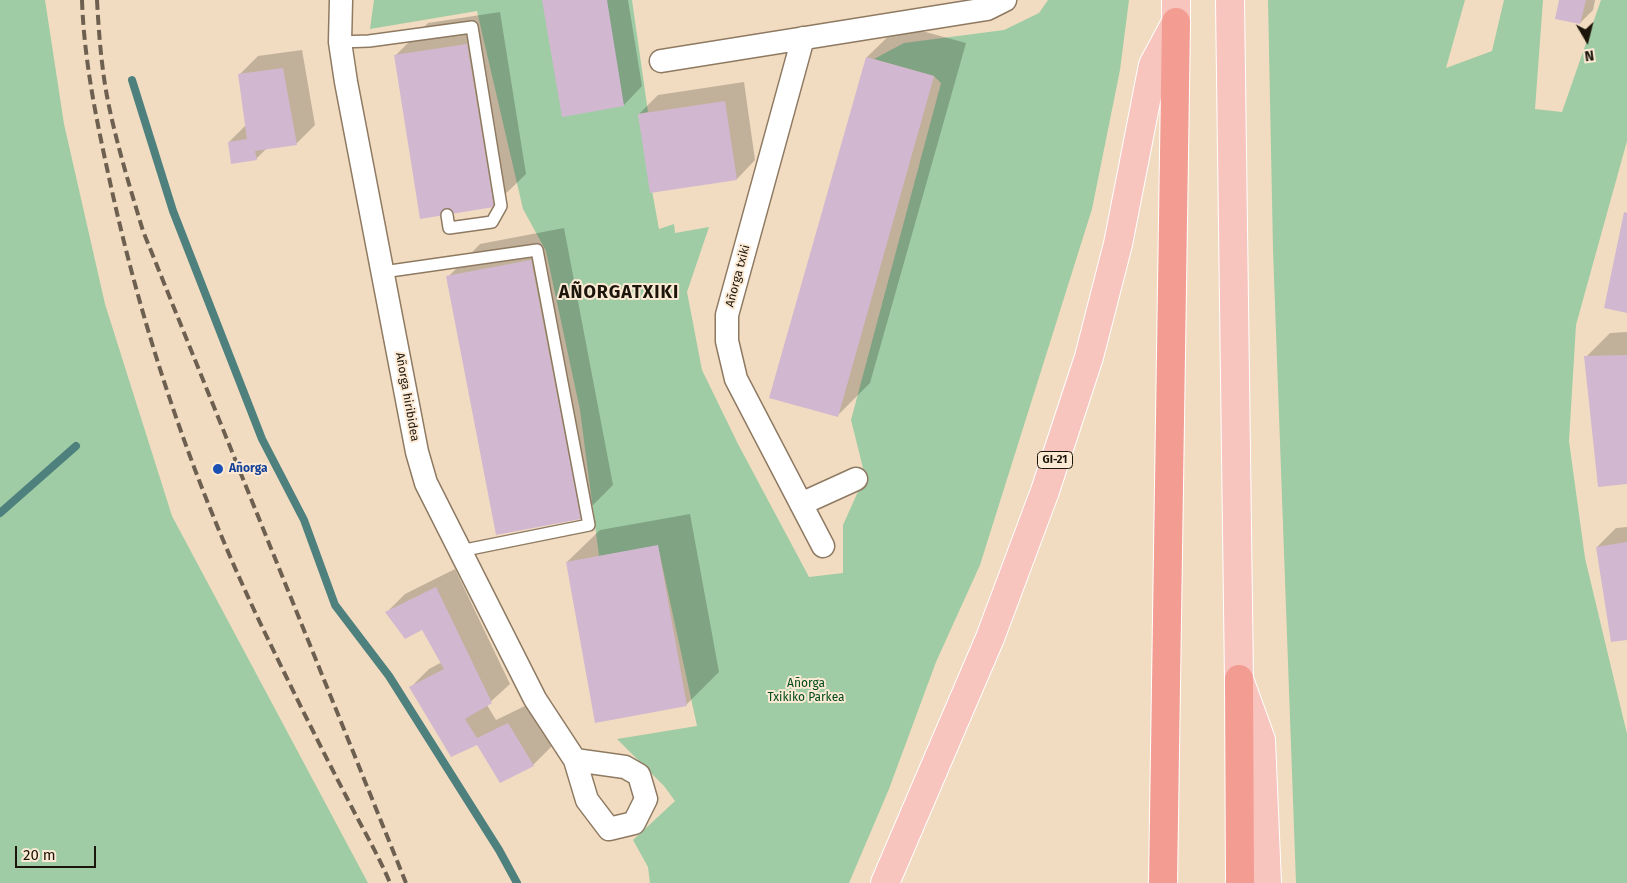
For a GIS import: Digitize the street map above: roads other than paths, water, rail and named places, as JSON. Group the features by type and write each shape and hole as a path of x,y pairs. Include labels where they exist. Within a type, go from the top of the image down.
{"highway":[{"name":"GI-21","path":"1163,883 1176,11"},
{"path":"1240,679 1240,883"}],"main road":[{"path":"1230,0 1240,679 1261,740 1267,883"},
{"name":"GI-21","path":"886,883 990,638 1048,482 1089,358 1118,244 1153,66 1176,11"}],"street":[{"name":"Añorga hiribidea","path":"340,0 340,42 346,82 384,272 417,452 426,483 535,699 575,760 587,800 609,829 634,823 646,799 639,776 625,767 575,760"},
{"path":"660,61 988,9 1004,0"},
{"name":"Añorga txiki","path":"803,38 727,314 728,341 736,379 823,546"},
{"path":"801,504 856,479"}],"lane":[{"path":"340,42 369,41 472,26 501,206 492,222 449,228 447,215"},
{"path":"384,272 537,250 589,525 460,551"}],"waterway":[{"path":"132,80 173,211 262,439 304,520 335,605 389,676 499,850 517,883"},
{"path":"0,513 76,446"}],"railway":[{"path":"82,0 88,69 110,182 139,298 174,412 216,524 240,579 390,883"},
{"path":"97,0 101,56 107,97 121,156 143,231 406,883"}],"place":[{"name":"Añorga","path":"218,469"}],"district":[{"name":"AÑORGATXIKI","path":"619,293"}],"park label":[{"name":"Añorga Txikiko Parkea","path":"806,691"}]}
